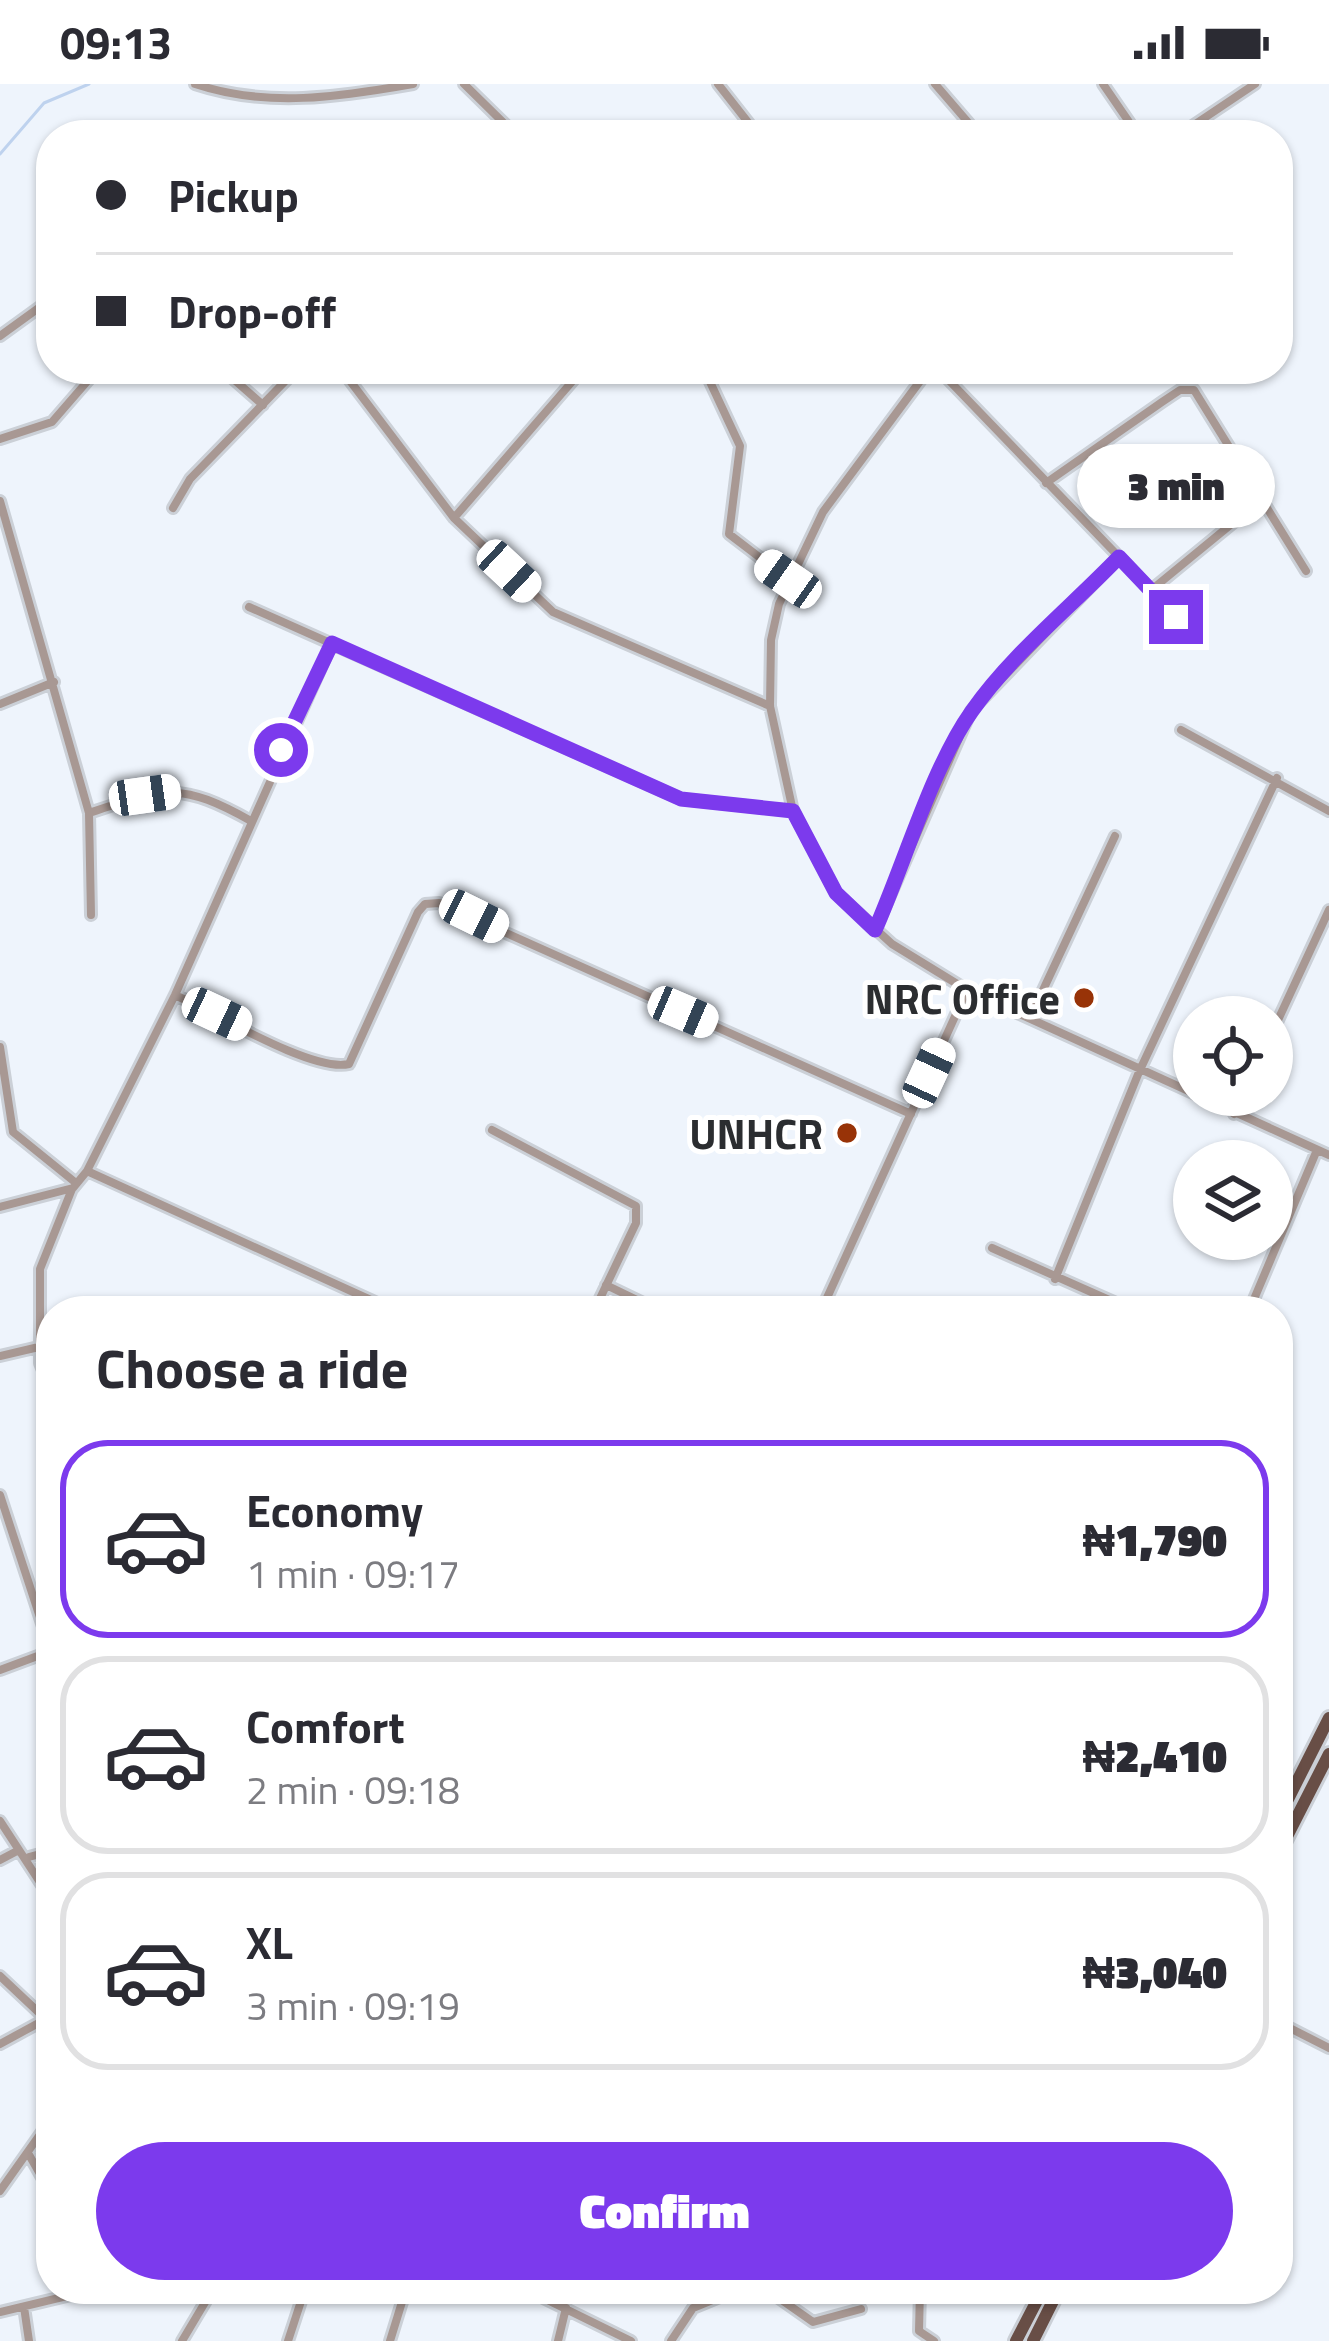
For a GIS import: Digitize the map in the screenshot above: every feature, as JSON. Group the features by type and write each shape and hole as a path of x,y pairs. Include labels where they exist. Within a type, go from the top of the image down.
{"main road":[{"path":"1293,1820 1324,1749 1329,1718"},
{"path":"1293,1796 1324,1749"},
{"path":"1016,2341 1035,2304"},
{"path":"1033,2341 1052,2304"}],"street":[{"path":"195,84 234,98 314,98 413,84"},
{"path":"464,84 501,120"},
{"path":"718,84 746,120"},
{"path":"935,84 966,120"},
{"path":"1103,84 1128,120"},
{"path":"1201,120 1255,84"},
{"path":"0,336 36,309"},
{"path":"0,439 52,422 85,384"},
{"path":"239,384 262,405"},
{"path":"173,508 190,479 282,384"},
{"path":"352,384 454,518 553,612 770,706"},
{"path":"454,518 569,384"},
{"path":"712,384 734,422 740,446 729,534 788,579"},
{"path":"917,384 851,469 788,579 771,640 770,706 793,811 836,893 875,930 967,990 1173,1087"},
{"path":"952,384 1202,643"},
{"path":"1046,483 1162,402 1194,390 1306,572"},
{"path":"1150,591 1262,499"},
{"path":"0,501 89,813 91,915"},
{"path":"875,930 971,711 1119,557"},
{"path":"249,607 681,799 793,811"},
{"path":"41,1296 40,1269 75,1185 87,1171 175,995 332,643"},
{"path":"0,704 55,682"},
{"path":"1181,730 1277,778 1329,811"},
{"path":"1055,1279 1139,1072 1277,778"},
{"path":"89,813 178,790 202,794 251,821"},
{"path":"1030,1018 1114,836"},
{"path":"175,995 303,1056 336,1067 349,1064 418,912 425,904 439,903 911,1114"},
{"path":"1289,996 1329,910"},
{"path":"828,1296 967,990"},
{"path":"0,1047 13,1132 75,1185"},
{"path":"1239,1116 1329,1155"},
{"path":"492,1130 635,1205 636,1223 601,1296"},
{"path":"1255,1296 1317,1150"},
{"path":"87,1171 362,1296"},
{"path":"0,1207 75,1185"},
{"path":"992,1248 1097,1296"},
{"path":"605,1286 627,1296"},
{"path":"0,1356 36,1348"},
{"path":"0,1495 36,1609"},
{"path":"0,1552 14,1548"},
{"path":"0,1670 36,1657"},
{"path":"0,1822 36,1872"},
{"path":"0,1860 17,1851"},
{"path":"28,1858 36,1856"},
{"path":"0,1976 36,2010"},
{"path":"0,2044 36,2027"},
{"path":"1293,2030 1329,2048"},
{"path":"0,2191 36,2141"},
{"path":"28,2153 36,2167"},
{"path":"0,2312 36,2304"},
{"path":"182,2341 203,2304"},
{"path":"288,2341 300,2304"},
{"path":"390,2341 401,2304"},
{"path":"557,2304 631,2341"},
{"path":"671,2341 693,2308 703,2304"},
{"path":"787,2304 813,2322 861,2309"},
{"path":"920,2304 920,2331 934,2341"},
{"path":"24,2307 29,2341"},
{"path":"558,2341 566,2308"}],"waterway":[{"path":"0,154 44,103 89,84"}],"place":[{"name":"NRC Office","path":"1084,998"},
{"name":"UNHCR","path":"847,1133"}],"route":[{"path":"281,750 332,643 681,799 793,811 836,893 875,930 971,711 1009,669 1119,557 1176,617"}]}
